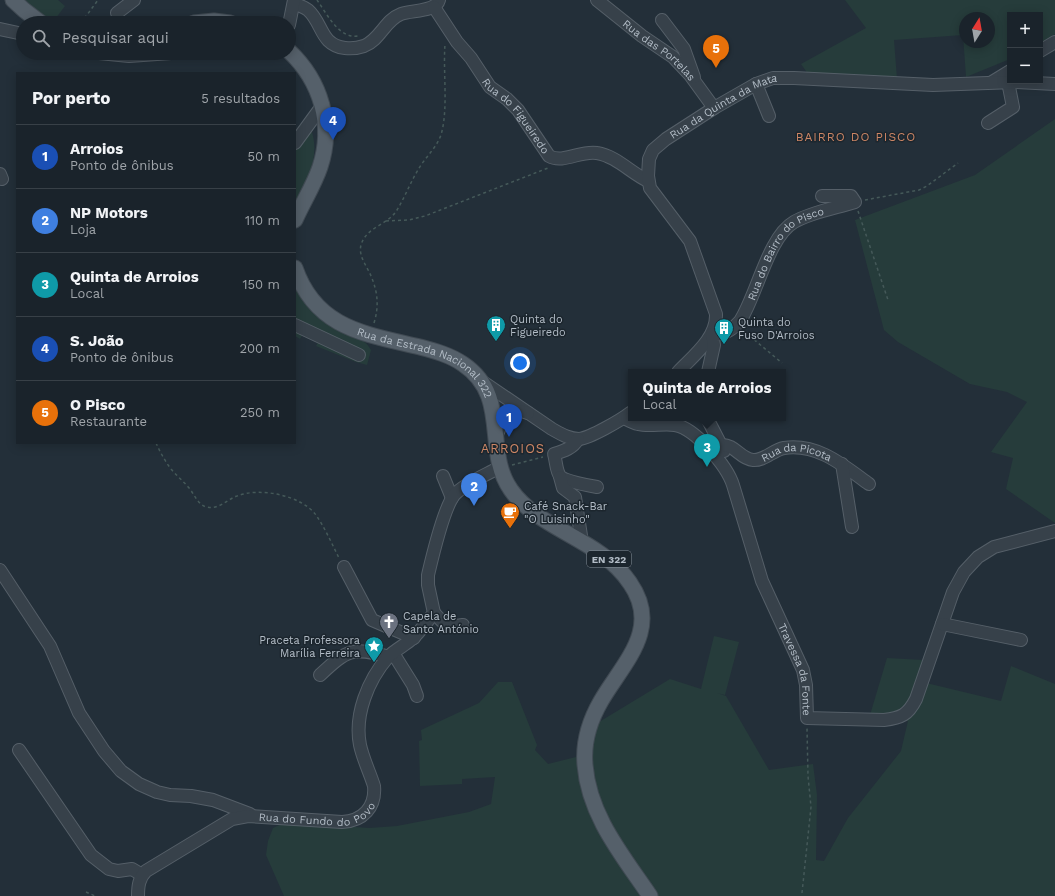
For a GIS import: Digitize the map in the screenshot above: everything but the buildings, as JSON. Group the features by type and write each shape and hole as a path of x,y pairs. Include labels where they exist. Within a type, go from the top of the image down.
{"main road":[{"path":"13,0 32,16"},
{"path":"296,58 312,78 318,92 322,106 325,129 325,144 322,161 316,178 296,218"},
{"name":"Rua da Estrada Nacional 322","path":"296,270 307,293 329,317 346,327 451,357 465,365 478,378 487,393 492,406 498,460 511,490 522,503 536,514 609,559 625,575 634,589 640,606 641,622 637,643 632,654 603,698 594,716 586,742 585,764 590,796 600,819 650,896"}],"street":[{"path":"117,13 134,0"},
{"name":"Rua das Portelas","path":"597,0 642,36 673,57 695,81 714,108"},
{"path":"291,16 294,2 309,12 331,43 338,46 351,48 360,47 371,42 398,15 437,4"},
{"name":"Rua do Figueiredo","path":"437,4 447,28 457,42 471,58 490,87 507,99 518,110 548,156 559,158 590,152 601,154 611,158 648,181"},
{"path":"662,20 684,49 695,81"},
{"path":"0,29 16,32"},
{"path":"1043,49 1055,42"},
{"name":"Rua da Quinta da Mata","path":"648,181 648,164 653,150 666,139 714,108 756,84 774,78 933,85 991,83 1007,77"},
{"name":"Rua da Quinta da Mata","path":"1043,82 1055,84"},
{"path":"756,84 769,116"},
{"path":"988,123 1013,107 1010,84"},
{"path":"296,141 300,131 322,106"},
{"path":"648,181 653,193 682,230 692,246 715,309 716,319 712,334 714,345 709,369"},
{"path":"822,196 849,196 852,197 855,202"},
{"name":"Rua do Bairro do Pisco","path":"737,325 742,319 772,249 784,230 801,218 855,202"},
{"path":"296,325 359,354"},
{"path":"681,369 712,334 721,334 737,325"},
{"path":"478,378 528,413 563,435 578,439 587,437 627,415"},
{"path":"492,406 495,402 500,400 514,403"},
{"path":"492,406 528,413"},
{"path":"496,437 507,415 513,411 528,413"},
{"name":"Travessa da Fonte","path":"635,421 639,424 672,424 683,427 696,437 724,466 733,485 762,582 803,670 806,685 807,718 884,720 894,719 908,712 916,699 959,578 978,557 994,547 1055,531"},
{"path":"709,421 725,456 724,466"},
{"path":"578,439 569,449 554,454 563,488 575,497 582,542"},
{"name":"Rua da Picota","path":"721,445 731,446 751,460 761,459 780,449 791,448 820,452 842,464 869,484"},
{"path":"842,464 852,527"},
{"path":"463,625 453,627 447,626 434,613 428,584 428,575 447,509 452,498 458,491 467,485 500,467"},
{"path":"443,476 452,498"},
{"path":"560,477 584,485 597,487"},
{"path":"344,567 372,620 414,638"},
{"path":"0,570 50,646 79,713 104,751 121,771 139,784 157,792 213,800 257,816"},
{"name":"Rua do Fundo do Povo","path":"142,875 226,821 239,817 257,816 342,822 356,820 366,812 374,800 375,793 360,745 358,729 364,701 371,684 381,667 391,655 414,638 434,613"},
{"path":"942,624 1021,640"},
{"path":"320,675 347,652 369,651 391,655 413,685 417,696"},
{"path":"19,750 87,851 109,869 115,871 132,869 142,875 138,885 138,896"}],"path":[{"path":"86,16 98,0"},
{"path":"318,0 341,32 350,36 360,35"},
{"path":"371,335 377,314 377,302 374,284 361,255 360,247 362,241 368,233 386,221 397,210 416,172 442,133 444,109 444,46 447,28"},
{"path":"386,221 408,220 425,216 542,171 559,158"},
{"path":"888,300 855,202 919,190 927,186 958,163"},
{"path":"737,325 782,363"},
{"path":"157,444 170,468 204,506 215,508 224,504 235,496 249,492 257,492 288,498 304,505 316,515 344,567"},
{"path":"500,467 554,454"},
{"path":"802,893 811,807 808,776 807,718"},
{"path":"86,892 95,896"}],"green space":[{"path":"21,0 58,0 65,6 58,16 42,16"},
{"path":"845,0 1055,0 1055,34 1043,41 1043,12 1007,12 1007,60 966,77 964,48 995,48 995,12 959,12 959,35 894,40 897,79 808,74 801,64 866,28"},
{"path":"1055,119 1055,523 1006,489 1013,458 991,452 1027,402 1007,392 970,384 898,342 884,330 855,220 975,175"},
{"path":"311,129 314,139 313,159 308,177 296,202 296,149"},
{"path":"296,288 309,306 326,323 357,337 367,345 371,350 367,365 316,346 320,339 304,332 300,339 296,337"},
{"path":"714,636 739,642 725,695 717,693 726,696 769,770 813,764 817,795 816,860 824,861 848,818 901,751 908,721 870,715 887,658 923,660 918,681 1001,701 1011,666 1055,684 1055,896 654,896 600,805 591,764 593,742 599,722 670,679 701,689"},
{"path":"498,682 512,682 537,745 535,750 548,764 580,756 597,826 640,896 284,896 266,855 268,841 273,828 286,822 369,828 397,826 469,812 491,804 495,777 462,779 462,784 420,786 419,741 422,740 421,730 479,703"}],"place":[{"name":"O Pisco","path":"716,68"},
{"name":"S. João","path":"333,140"},
{"name":"Quinta do Figueiredo","path":"496,342"},
{"name":"Quinta do Fuso D'Arroios","path":"724,345"},
{"name":"Arroios","path":"509,437"},
{"name":"Quinta de Arroios","path":"707,467"},
{"name":"NP Motors","path":"474,506"},
{"name":"Café Snack-Bar \"O Luisinho\"","path":"510,529"},
{"name":"Capela de Santo António","path":"389,639"},
{"name":"Praceta Professora Marília Ferreira","path":"374,663"}],"district":[{"name":"BAIRRO DO PISCO","path":"856,137"},
{"name":"ARROIOS","path":"513,448"}]}
